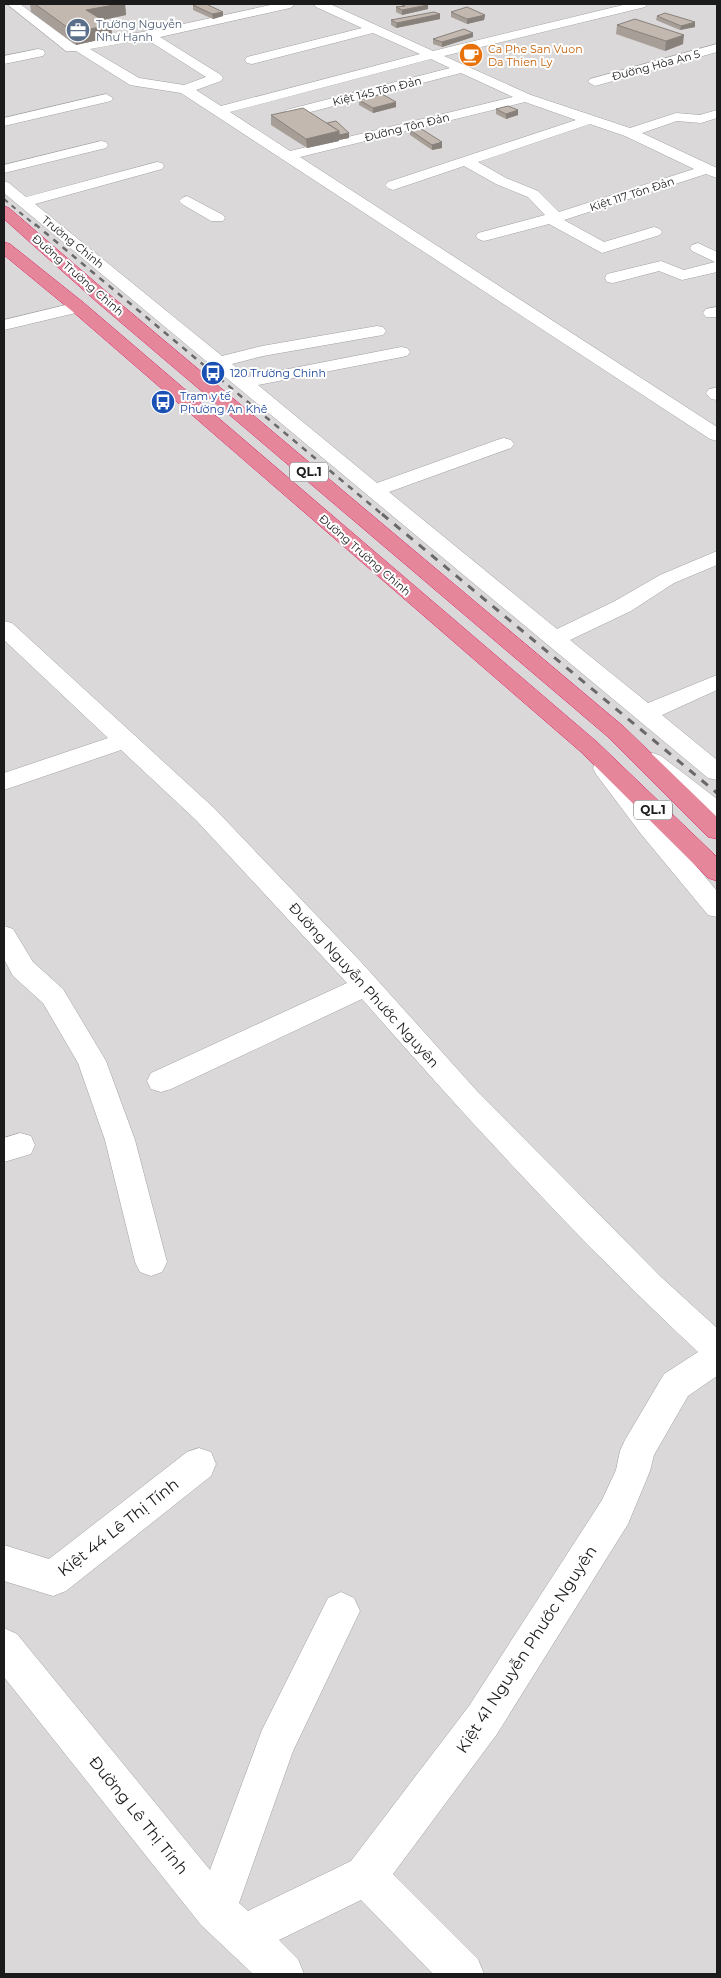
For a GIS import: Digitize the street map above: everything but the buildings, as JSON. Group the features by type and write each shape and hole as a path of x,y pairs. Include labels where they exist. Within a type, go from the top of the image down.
{"highway":[{"name":"Đường Trường Chinh","path":"4,211 104,299 615,731 717,831"},
{"name":"Đường Trường Chinh","path":"4,247 78,308 589,747 717,872"}],"street":[{"path":"13,4 72,48 149,35 290,4"},
{"path":"320,4 526,98 630,133 712,171"},
{"path":"219,111 432,55 641,4"},
{"path":"13,24 30,18"},
{"path":"252,60 374,29"},
{"path":"149,35 216,78 185,89"},
{"path":"79,47 135,82 185,89 717,435"},
{"name":"Đường Hòa An 5","path":"595,82 717,48"},
{"path":"4,60 38,53"},
{"name":"Kiệt 145 Tôn Đản","path":"291,113 463,69"},
{"path":"4,122 106,98"},
{"name":"Đường Tôn Đản","path":"288,156 526,98"},
{"path":"630,133 676,117 701,119 717,114"},
{"path":"393,184 589,120"},
{"path":"4,170 101,145"},
{"path":"466,161 501,181 533,194 553,218 602,248 654,232"},
{"path":"23,202 157,166"},
{"name":"Kiệt 117 Tôn Đản","path":"484,236 553,218 712,171"},
{"name":"Trường Chinh","path":"4,186 142,299"},
{"path":"187,201 218,218"},
{"path":"698,248 717,258"},
{"path":"613,278 661,266 682,275 717,267"},
{"name":"Đường Trường Chinh","path":"142,299 717,772"},
{"path":"4,325 78,308"},
{"path":"219,362 254,353 377,331"},
{"path":"243,383 400,352"},
{"path":"375,490 504,444"},
{"path":"556,638 623,606 667,579 717,557"},
{"name":"Đường Nguyễn Phước Nguyên","path":"4,628 205,814 467,1099 650,1287 714,1341"},
{"path":"646,713 717,682"},
{"path":"615,731 717,811"},
{"path":"4,782 125,740"},
{"path":"589,747 650,828 717,908"},
{"path":"4,936 23,969 53,996 92,1061 120,1140 151,1262"},
{"path":"161,1081 365,986"},
{"name":"Kiệt 41 Nguyễn Phước Nguyên","path":"229,1923 366,1876 484,1720 610,1520 633,1471 636,1452 676,1385 714,1341"},
{"name":"Kiệt 44 Lê Thị Tính","path":"4,1563 53,1578 199,1464"},
{"path":"229,1923 276,1744 340,1610"},
{"name":"Đường Lê Thị Tính","path":"4,1647 229,1923 282,1974"},
{"path":"366,1876 463,1974"}],"shaded area":[{"path":"4,4 717,4 717,1974 4,1974"}],"railway":[{"path":"4,199 36,226"},
{"path":"35,224 383,515"},
{"path":"382,514 717,793"}],"place":[{"name":"Trường Nguyễn Như Hạnh","path":"78,30"},
{"name":"Ca Phe San Vuon Da Thien Ly","path":"471,55"},
{"name":"120 Trường Chinh","path":"213,373"},
{"name":"Trạm y tế Phường An Khê","path":"163,402"}]}
